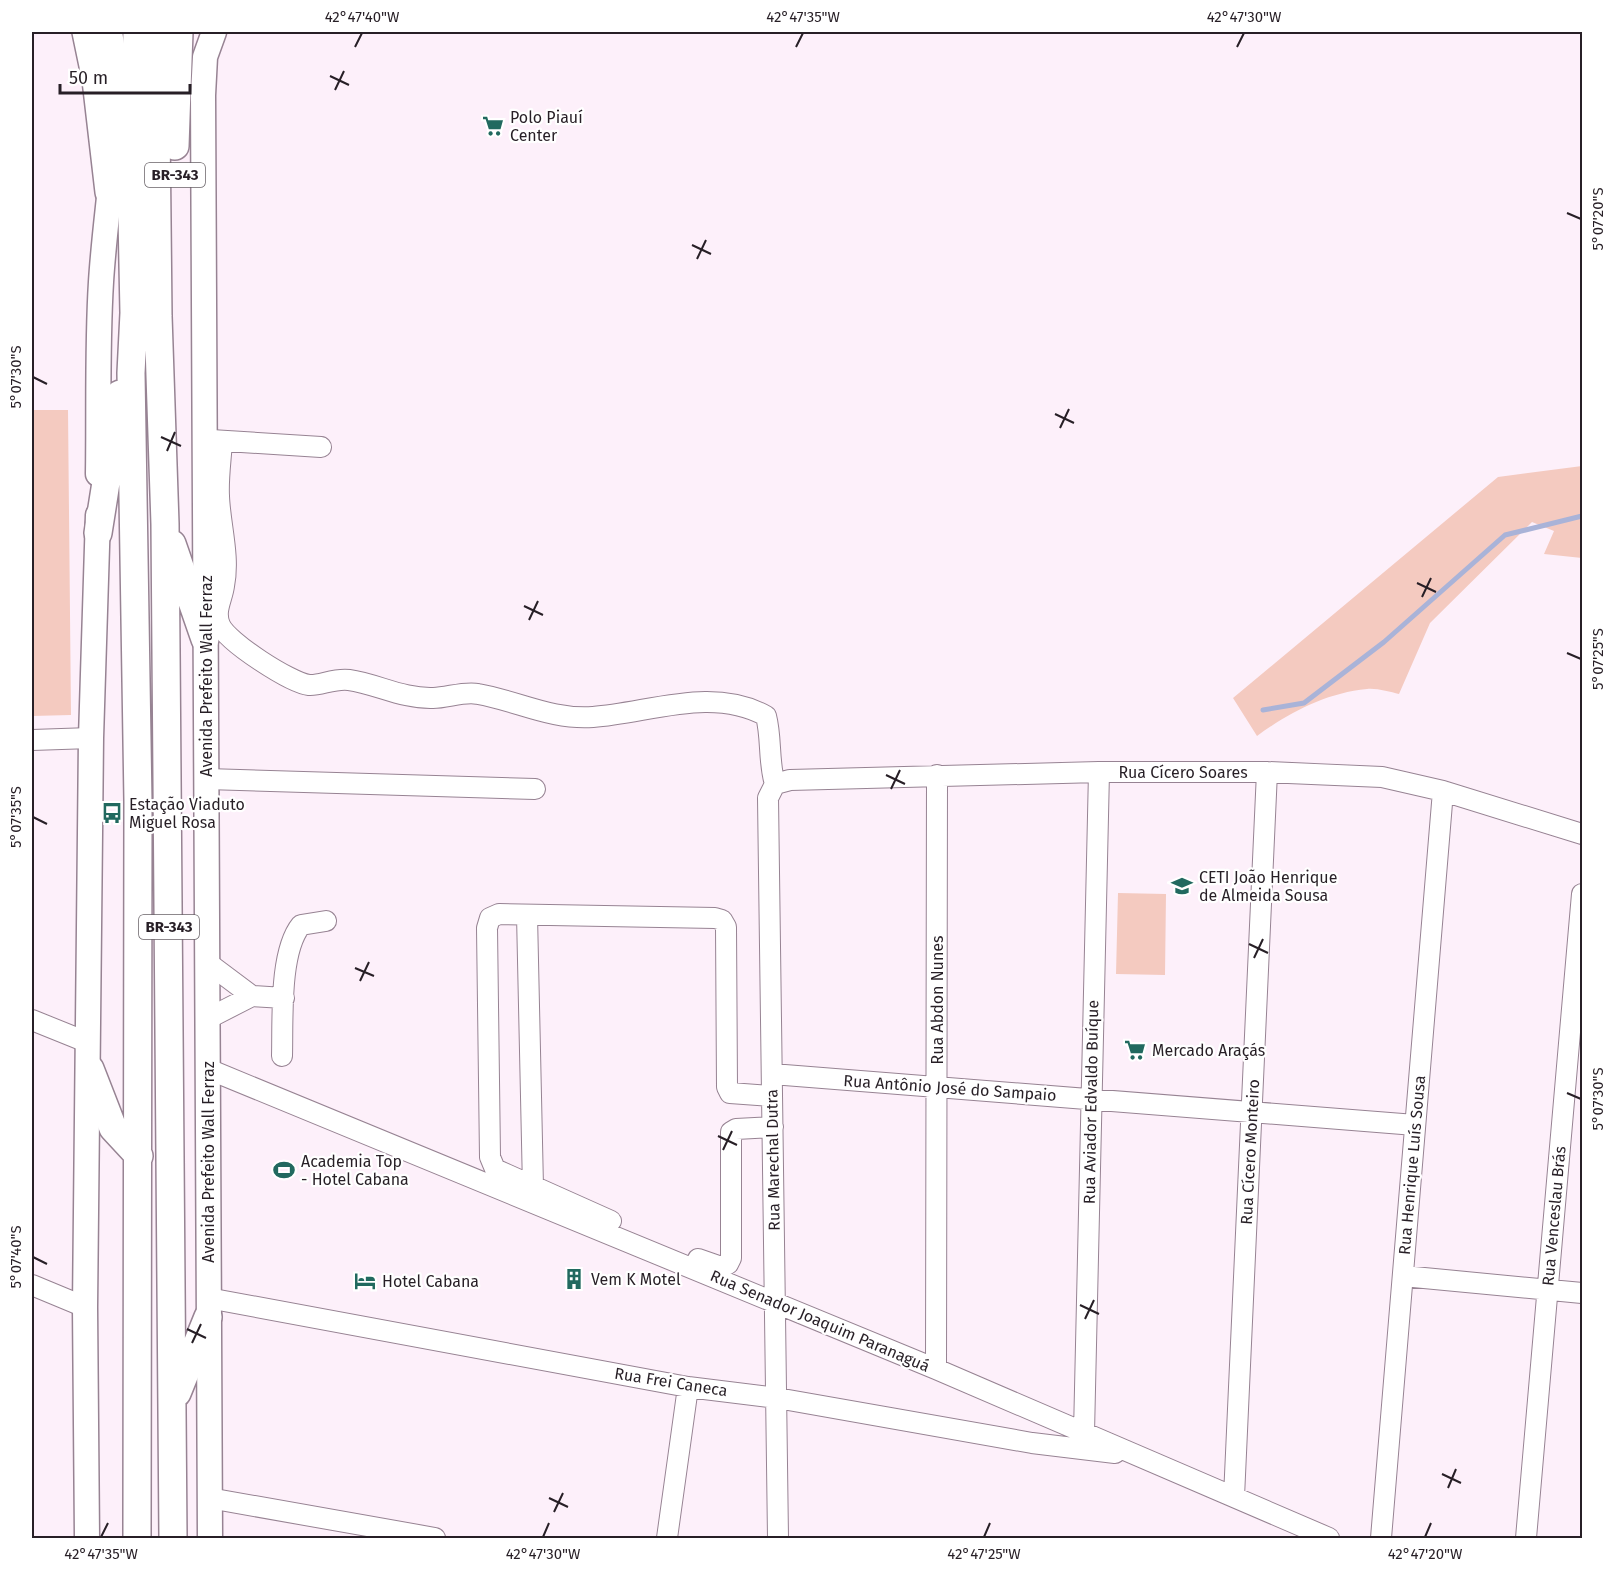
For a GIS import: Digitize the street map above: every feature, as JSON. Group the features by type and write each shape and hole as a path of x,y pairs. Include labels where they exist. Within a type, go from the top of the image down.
{"highway":[{"path":"86,32 96,80 109,192"},
{"path":"98,533 146,314 145,217 137,32"},
{"path":"145,217 155,32"},
{"name":"BR-343","path":"173,1539 165,524 146,314 175,238 175,114 179,32"},
{"path":"137,1539 138,802 131,373 146,314"},
{"path":"165,524 206,639"},
{"path":"90,1056 114,1128 139,1156"},
{"path":"172,1405 208,1308"}],"main road":[{"path":"87,1539 86,1307 91,738 98,533 101,284 116,128 114,57 110,32"},
{"name":"Avenida Prefeito Wall Ferraz","path":"210,1539 206,639 211,611 214,440 203,94 205,57 214,32"}],"street":[{"path":"214,440 321,447"},
{"path":"211,611 234,642 289,677 310,685 330,679 351,680 388,692 431,698 476,693 558,716 592,717 687,702 748,706 765,716 770,731 769,764 775,784"},
{"path":"32,740 91,738"},
{"name":"Rua Cícero Soares","path":"775,784 790,780 1099,772 1267,772 1382,777 1443,790 1582,834"},
{"name":"Rua Aviador Edvaldo Buíque","path":"1084,1433 1099,772"},
{"name":"Rua Cícero Monteiro","path":"1234,1497 1267,772"},
{"name":"Rua Abdon Nunes","path":"936,1369 938,775"},
{"path":"207,779 535,789"},
{"name":"Rua Marechal Dutra","path":"775,784 768,798 778,1539"},
{"name":"Rua Henrique Luís Sousa","path":"1381,1539 1443,790"},
{"name":"Rua Venceslau Brás","path":"1526,1539 1582,894"},
{"path":"772,1095 737,1095 730,1093 727,1087 726,927 722,920 715,918 499,914 490,918 487,928 490,1157 495,1169 720,1267 728,1264 731,1250 731,1132 736,1129 773,1127"},
{"path":"528,915 533,1187"},
{"path":"282,1056 284,998 293,935 301,925 326,921"},
{"path":"208,963 252,996"},
{"path":"209,1018 252,996 284,998"},
{"path":"32,1020 90,1056"},
{"name":"Rua Senador Joaquim Paranaguá","path":"208,1069 936,1369 1329,1539"},
{"name":"Rua Antônio José do Sampaio","path":"772,1074 1415,1125"},
{"path":"1403,1276 1582,1293"},
{"path":"32,1285 86,1307"},
{"name":"Rua Frei Caneca","path":"208,1308 688,1387 777,1398 1032,1443 1136,1454"},
{"path":"667,1539 688,1387"},
{"path":"209,1498 435,1539"}],"shaded area":[{"path":"32,410 68,410 71,715 32,716"},
{"path":"1582,466 1582,558 1544,554 1554,531 1532,522 1430,623 1399,694 1371,689 1352,691 1323,699 1282,719 1257,736 1233,698 1498,477"},
{"path":"1118,893 1166,894 1165,975 1116,974"}],"waterway":[{"path":"1263,710 1304,703 1384,642 1505,535 1582,516"}],"place":[{"name":"Polo Piauí Center","path":"493,126"},
{"name":"Estação Viaduto Miguel Rosa","path":"112,813"},
{"name":"CETI João Henrique de Almeida Sousa","path":"1182,886"},
{"name":"Mercado Araçás","path":"1135,1050"},
{"name":"Academia Top - Hotel Cabana","path":"284,1170"},
{"name":"Vem K Motel","path":"574,1279"},
{"name":"Hotel Cabana","path":"365,1281"}]}
